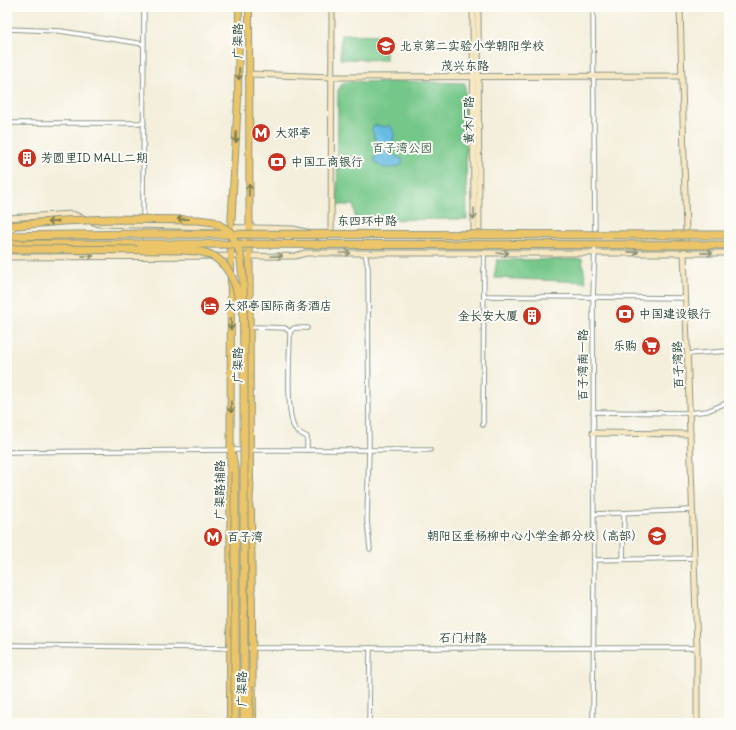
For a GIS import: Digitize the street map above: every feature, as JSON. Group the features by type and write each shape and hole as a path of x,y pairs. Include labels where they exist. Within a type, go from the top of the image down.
{"highway":[{"name":"广渠路","path":"7,226 110,219 198,220 214,222 229,232 240,252 243,278 244,347 244,723"},
{"name":"东四环中路","path":"7,236 141,234 729,236"},
{"name":"东四环中路","path":"7,244 729,245"},
{"name":"广渠路","path":"7,249 180,250 206,253 220,261 228,270 236,286 239,296 240,330 239,723"},
{"path":"231,450 235,472 235,723"},
{"path":"249,723 248,518 250,484"}],"main road":[{"name":"广渠路","path":"232,256 231,228 238,98 239,7"},
{"name":"广渠路","path":"249,7 249,450 252,525 253,723"},
{"path":"331,232 332,7"},
{"path":"473,7 476,76"},
{"name":"黄木厂路","path":"477,232 476,76 478,7"},
{"name":"百子湾路","path":"680,7 686,235 684,250 697,648 697,723"},
{"name":"茂兴东路","path":"249,74 332,77 682,76"},
{"name":"东四环中路","path":"7,218 72,214 99,224 293,229 305,232 595,233 729,236"},
{"path":"231,228 241,243 243,318 244,325 249,328"},
{"path":"305,232 318,237"},
{"name":"东四环中路","path":"231,243 249,243 318,237 641,240 686,235"},
{"path":"284,240 284,246"},
{"name":"东四环中路","path":"249,243 284,246 595,247 729,253"},
{"name":"东四环中路","path":"7,256 249,257 294,256 306,253 594,253 684,250 729,245"},
{"path":"306,253 319,246"},
{"name":"广渠路辅路","path":"230,723 232,256"},
{"path":"242,283 249,301"},
{"path":"593,433 690,434"}],"street":[{"path":"143,225 144,7"},
{"name":"百子湾南一路","path":"593,7 595,233 593,298 593,723"},
{"path":"7,29 60,31 144,44"},
{"path":"7,123 144,123"},
{"path":"365,253 368,268 367,520 370,549"},
{"path":"483,425 484,253"},
{"path":"484,296 686,298"},
{"path":"249,328 285,328 290,332"},
{"path":"307,328 294,328 290,332 289,391 291,416 296,429 307,437 307,450"},
{"path":"687,354 729,351"},
{"path":"593,412 689,413 707,411 729,402"},
{"path":"7,452 430,450"},
{"path":"594,514 624,514 692,510"},
{"path":"623,559 624,514"},
{"path":"594,560 694,558"},
{"path":"230,610 237,616 246,616 252,611"},
{"name":"石门村路","path":"7,645 230,648 697,648"},
{"path":"369,723 370,648"},
{"path":"230,684 241,675 253,684"}],"green space":[{"path":"341,34 386,35 386,60 340,59"},
{"name":"百子湾公园","path":"405,81 465,83 467,219 355,220 354,205 337,205 338,90 344,82"},
{"path":"582,259 586,282 494,278 497,260"}],"water":[{"path":"374,125 386,127 390,125 393,129 394,153 396,157 402,158 402,165 392,168 383,168 375,162 374,158 377,156 377,144 372,130"}],"place":[{"name":"北京第二实验小学朝阳学校","path":"386,46"},
{"name":"大郊亭","path":"261,133"},
{"name":"芳圆里ID MALL二期","path":"27,158"},
{"name":"中国工商银行","path":"277,162"},
{"name":"大郊亭国际商务酒店","path":"210,306"},
{"name":"中国建设银行","path":"625,314"},
{"name":"金长安大厦","path":"532,316"},
{"name":"乐购","path":"651,346"},
{"name":"朝阳区垂杨柳中心小学金都分校（高部）","path":"657,536"},
{"name":"百子湾","path":"213,537"}]}
